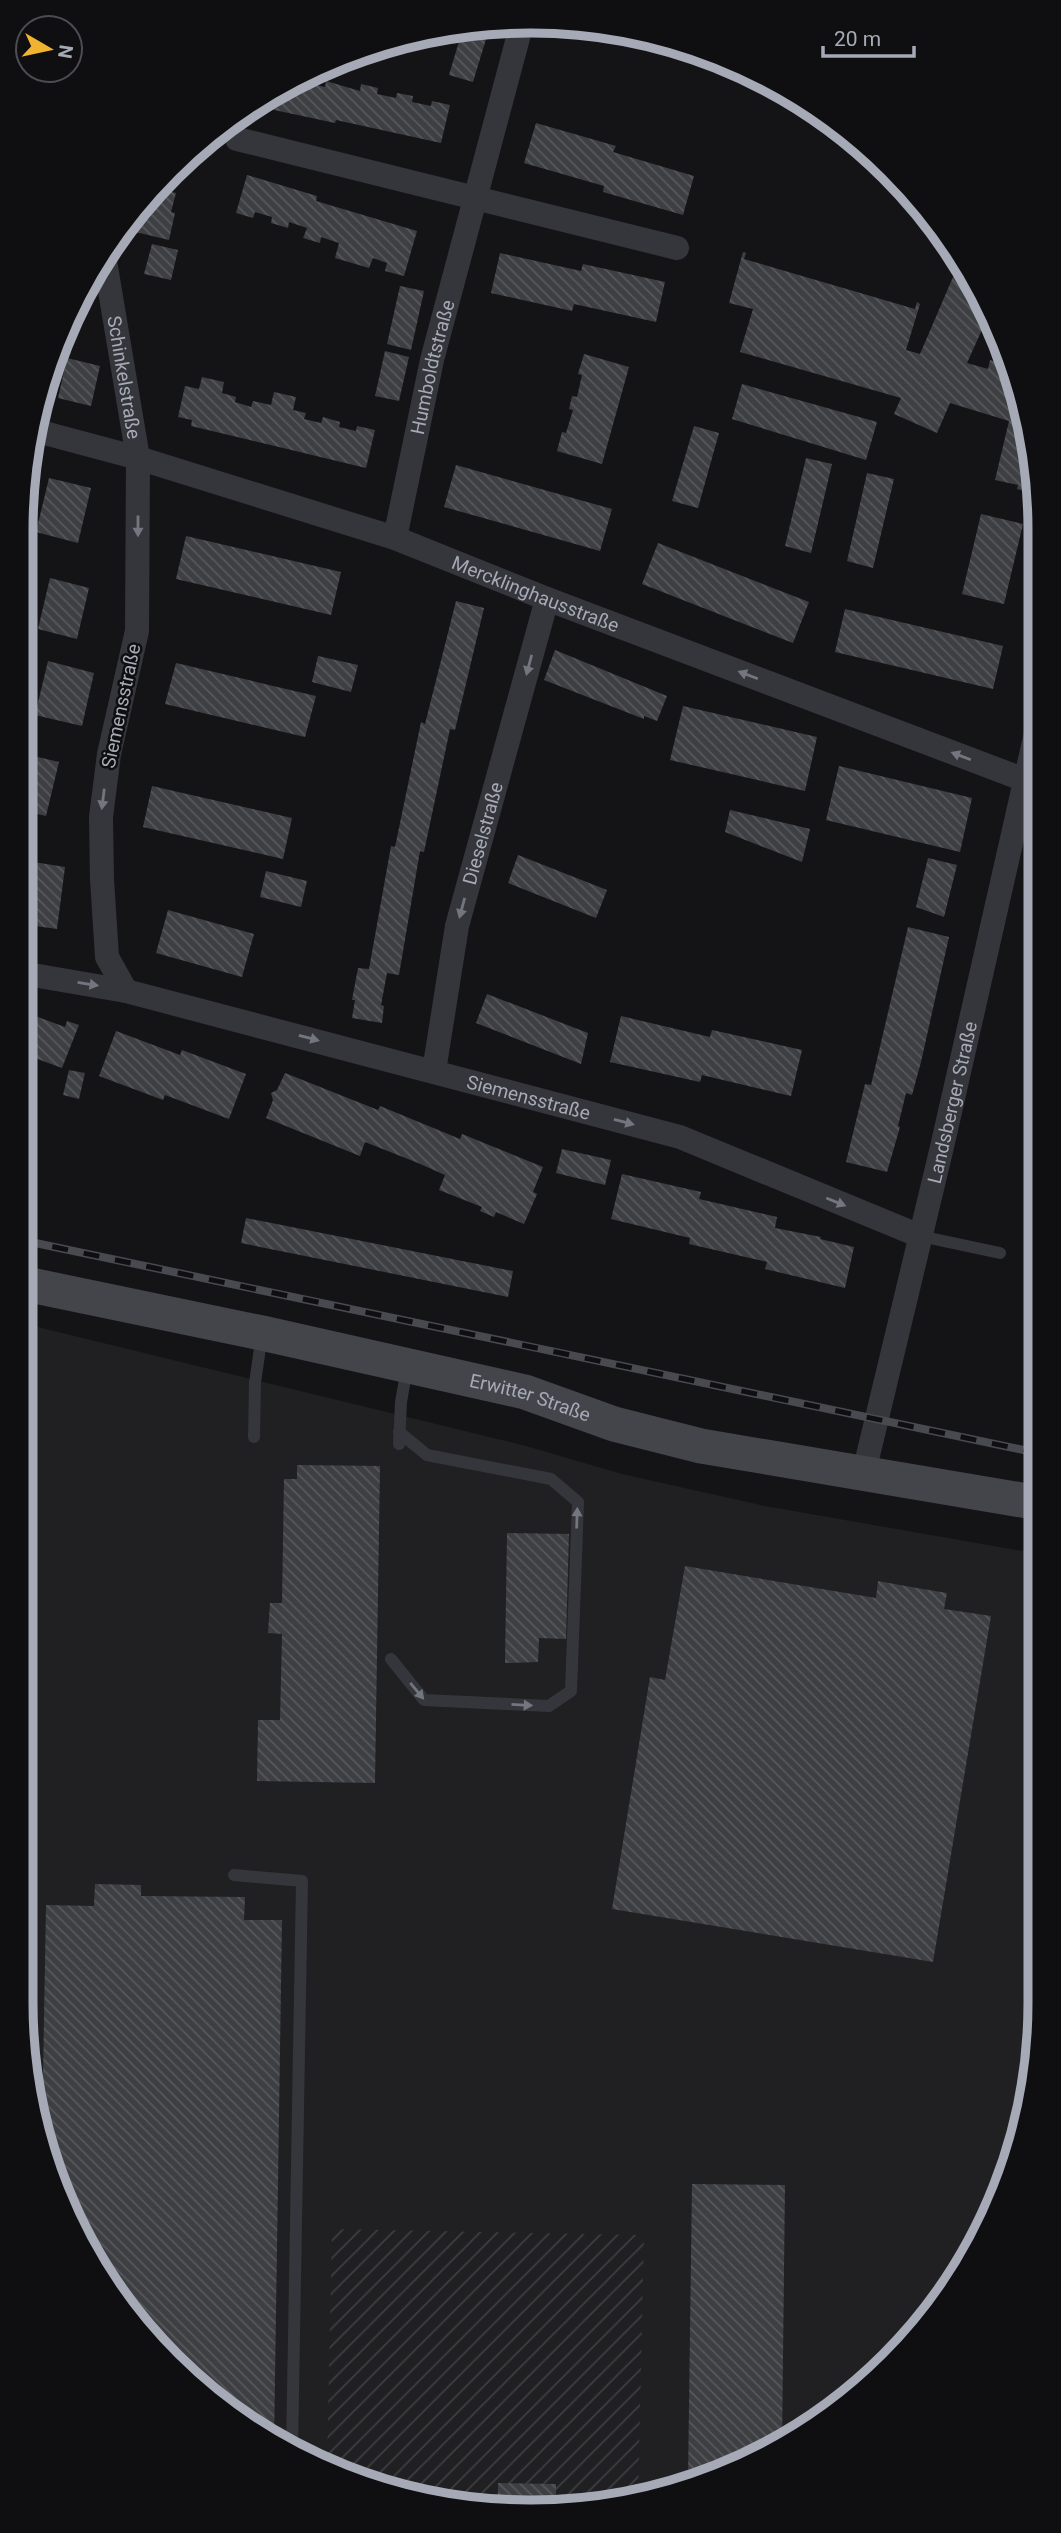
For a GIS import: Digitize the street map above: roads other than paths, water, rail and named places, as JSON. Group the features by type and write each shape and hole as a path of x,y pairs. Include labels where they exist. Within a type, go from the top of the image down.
{"main road":[{"name":"Erwitter Straße","path":"33,1286 525,1392 614,1424 701,1446 1028,1501"}],"street":[{"name":"Humboldtstraße","path":"395,538 432,360 519,33"},
{"path":"237,139 677,248"},
{"name":"Schinkelstraße","path":"107,271 138,458"},
{"name":"Mercklinghausstraße","path":"43,433 138,458 395,538 547,599 1025,780"},
{"name":"Siemensstraße","path":"126,991 107,957 101,817 109,754 137,631 138,458"},
{"name":"Dieselstraße","path":"435,1071 457,926 547,599"},
{"name":"Landsberger Straße","path":"864,1472 920,1236 1026,822 1025,780 1028,767"},
{"name":"Siemensstraße","path":"33,975 126,991 680,1138 920,1236"}],"lane":[{"path":"920,1236 1000,1253"},
{"path":"254,1437 255,1383 262,1334"},
{"path":"391,1659 424,1700 549,1706 571,1691 578,1502 551,1479 427,1455 399,1438 407,1366"},
{"path":"234,1875 302,1881 292,2438"}],"railway":[{"path":"33,1243 1028,1451"}]}
